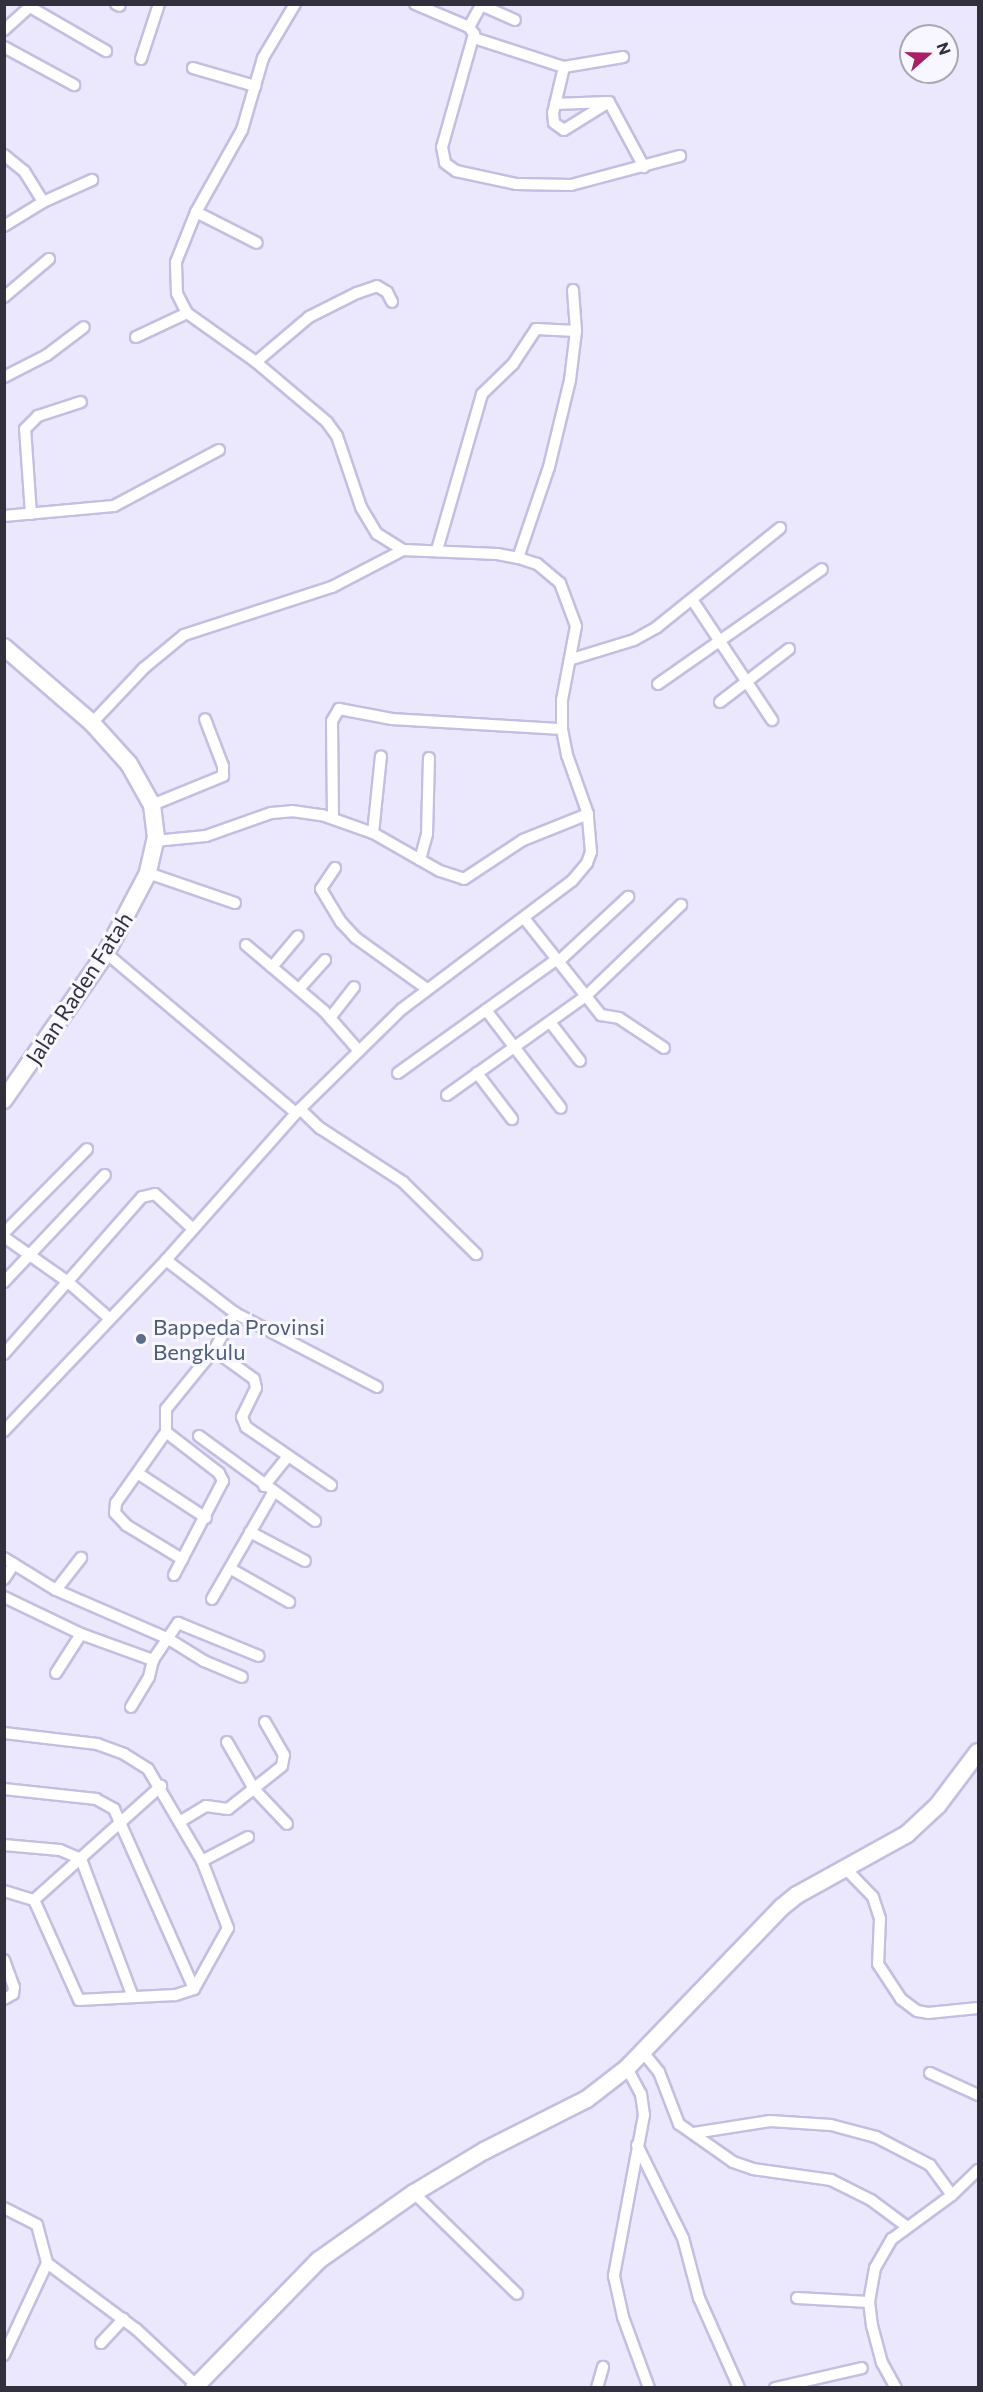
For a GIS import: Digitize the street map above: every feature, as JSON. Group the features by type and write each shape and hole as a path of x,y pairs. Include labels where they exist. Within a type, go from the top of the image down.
{"highway":[{"name":"Jalan Raden Fatah","path":"4,647 92,723 129,764 152,805 155,842 148,873 106,953 4,1100"},
{"path":"195,2386 320,2260 414,2193 469,2159 587,2099 627,2068 782,1907 797,1895 848,1870 919,1825 978,1752"}],"street":[{"path":"141,59 159,4"},
{"path":"295,4 268,48 242,130 195,212 176,262 177,293 187,313 256,362 332,428 368,521 377,534 403,550"},
{"path":"415,4 472,32 564,67 623,57"},
{"path":"515,20 481,5 442,147 445,163 485,179 551,186 588,182 680,156"},
{"path":"4,30 32,6 106,51"},
{"path":"4,47 74,85"},
{"path":"564,67 555,104 554,123 564,130 609,102"},
{"path":"193,68 255,86"},
{"path":"609,102 644,167"},
{"path":"555,104 609,102"},
{"path":"4,155 24,171 43,202"},
{"path":"4,226 43,202 92,180"},
{"path":"195,212 256,243"},
{"path":"4,297 49,259"},
{"path":"256,362 309,317 357,292 377,285 387,292 392,302"},
{"path":"518,558 549,467 570,380 576,331 573,290"},
{"path":"136,337 187,313"},
{"path":"4,377 47,355 84,327"},
{"path":"437,550 482,394 513,364 536,329 576,331"},
{"path":"31,514 25,429 38,416 81,402"},
{"path":"4,516 87,511 119,504 219,450"},
{"path":"572,659 634,640 693,601 780,528"},
{"path":"6,1427 108,1317 166,1260 298,1111 358,1051 427,989 572,881 587,863 592,843 588,814 567,755 562,729 562,700 572,659 576,626 569,600 553,575 518,558 437,550 403,550 332,587 184,635 144,668 92,723"},
{"path":"658,684 822,569"},
{"path":"693,601 772,720"},
{"path":"720,702 789,649"},
{"path":"333,817 332,721 339,709 392,719 562,729"},
{"path":"152,805 223,776 223,765 205,719"},
{"path":"374,832 381,756"},
{"path":"420,860 427,834 429,758"},
{"path":"155,842 206,836 281,811 333,817 374,832 420,860 464,879 523,840 588,814"},
{"path":"335,868 321,890 341,922 356,938 427,989"},
{"path":"148,873 235,903"},
{"path":"398,1073 558,960 628,897"},
{"path":"447,1095 586,996 681,905"},
{"path":"524,918 601,1015 620,1018 664,1048"},
{"path":"272,967 298,936"},
{"path":"246,945 330,1018 358,1051"},
{"path":"106,953 320,1128 403,1182 476,1254"},
{"path":"299,989 325,960"},
{"path":"330,1018 354,987"},
{"path":"486,1010 561,1108"},
{"path":"550,1022 580,1061"},
{"path":"477,1073 512,1119"},
{"path":"87,1149 4,1235 28,1255 68,1282 108,1317"},
{"path":"4,1282 105,1175"},
{"path":"4,1354 146,1194 155,1194 193,1229"},
{"path":"166,1260 235,1313 377,1387"},
{"path":"182,1559 117,1517 116,1503 139,1474 165,1432 166,1409 214,1350 235,1313"},
{"path":"214,1350 254,1379 256,1388 243,1413 243,1424 332,1485"},
{"path":"165,1432 222,1476 222,1489 174,1575"},
{"path":"199,1436 315,1521"},
{"path":"212,1599 231,1569 269,1489 288,1456"},
{"path":"139,1474 206,1518"},
{"path":"250,1532 305,1561"},
{"path":"56,1590 81,1558"},
{"path":"4,1580 9,1561 56,1590 167,1638 204,1661 242,1677"},
{"path":"231,1569 289,1602"},
{"path":"4,1597 81,1634 153,1660"},
{"path":"131,1707 149,1677 153,1660 167,1638 182,1622 223,1644 259,1656"},
{"path":"56,1673 81,1634"},
{"path":"181,1821 207,1806 228,1809 284,1762 265,1722"},
{"path":"4,1733 79,1741 112,1749 143,1766 161,1786 202,1861 228,1928 194,1989 175,1995 77,2000 34,1900"},
{"path":"226,1742 254,1789 287,1824"},
{"path":"34,1900 161,1786"},
{"path":"4,1789 96,1799 114,1809 122,1821 194,1989"},
{"path":"202,1861 248,1836"},
{"path":"4,1845 60,1850 81,1859 133,1997"},
{"path":"848,1870 873,1897 879,1919 878,1965 901,1999 917,2011 928,2013 978,2008"},
{"path":"4,1891 34,1900"},
{"path":"4,1960 14,1987 13,1994 4,1999"},
{"path":"642,2052 659,2072 675,2120 741,2166 801,2173 852,2189 906,2226"},
{"path":"627,2068 644,2101 614,2276 623,2318 649,2388"},
{"path":"930,2073 978,2095"},
{"path":"694,2133 770,2121 831,2125 876,2137 930,2165 952,2195"},
{"path":"637,2145 683,2238 699,2298 739,2388"},
{"path":"896,2388 882,2363 870,2302 875,2268 892,2239 906,2226 952,2195 978,2170"},
{"path":"414,2193 517,2294"},
{"path":"4,2208 37,2225 46,2264 4,2355"},
{"path":"46,2264 123,2319 195,2386"},
{"path":"797,2298 870,2302"},
{"path":"101,2343 123,2319"},
{"path":"597,2388 603,2367"},
{"path":"775,2388 861,2368"}],"place":[{"name":"Bappeda Provinsi Bengkulu","path":"141,1339"}]}
